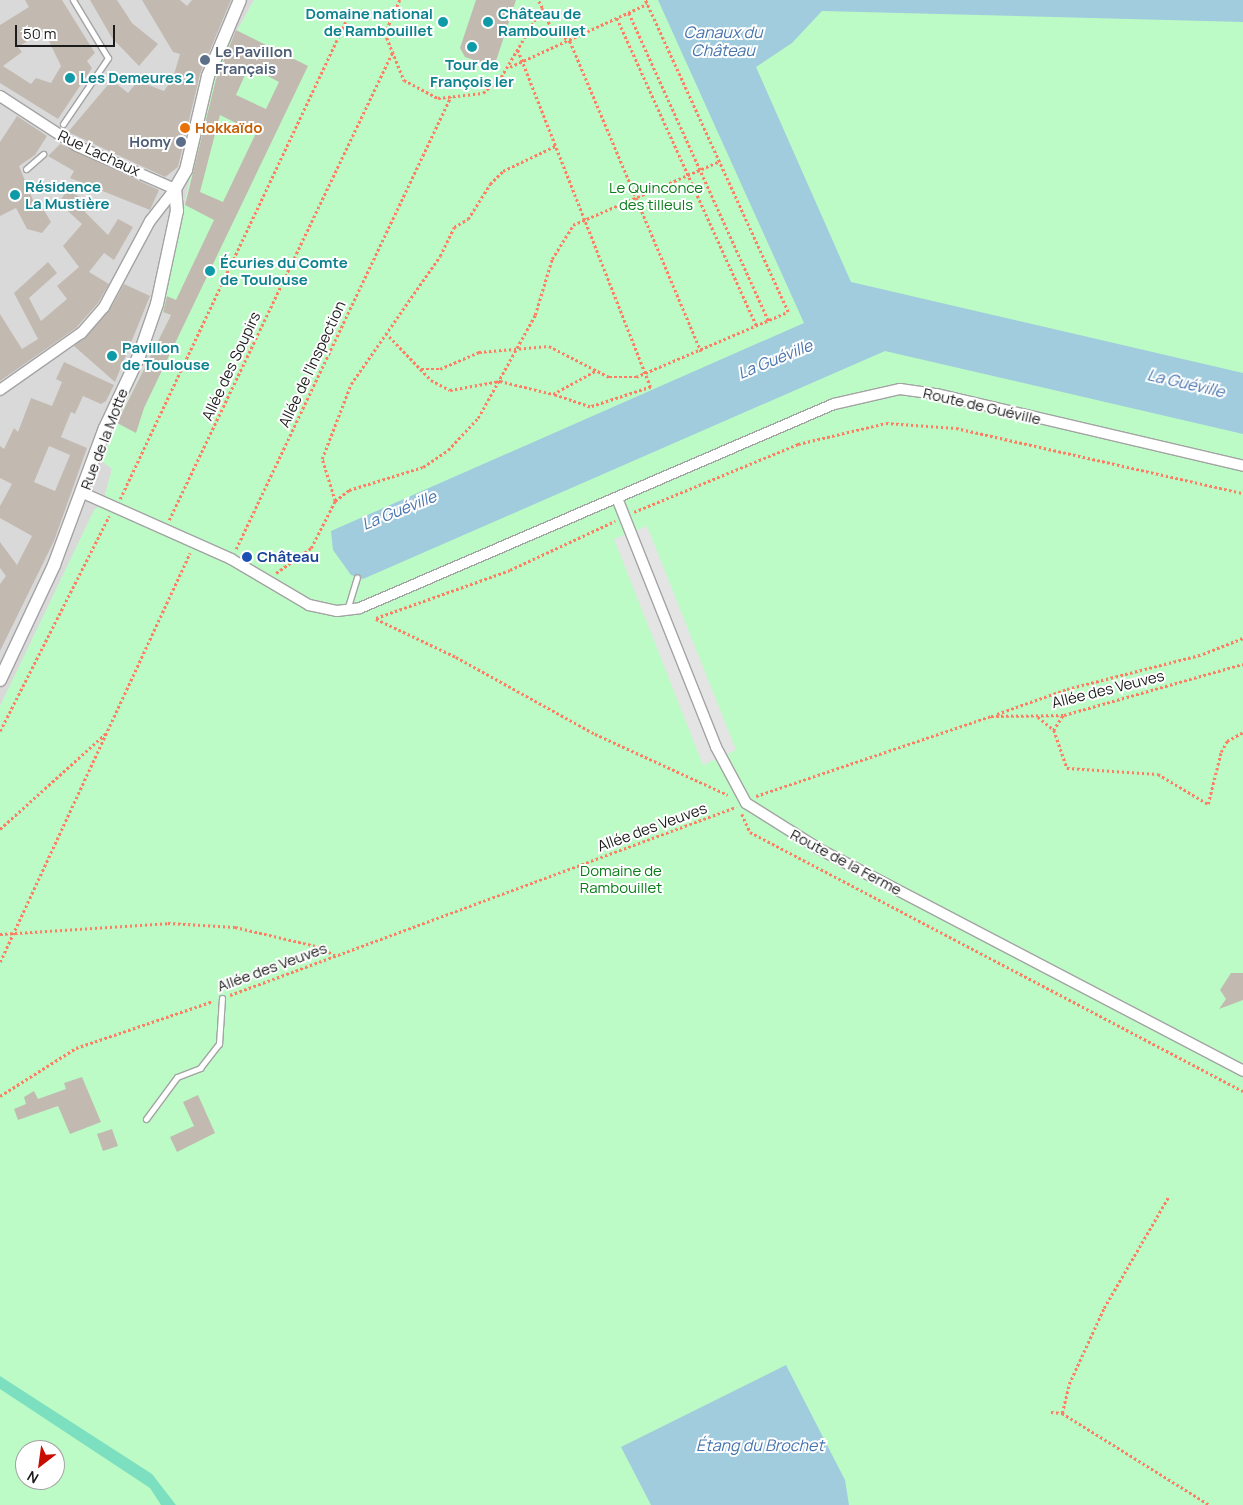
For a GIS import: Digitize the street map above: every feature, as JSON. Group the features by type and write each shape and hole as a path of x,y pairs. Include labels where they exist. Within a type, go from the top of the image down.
{"street":[{"path":"0,390 81,333 104,307 150,221 175,189 186,170 208,76 240,0"},
{"name":"Rue Lachaux","path":"0,96 55,137 175,189"},
{"name":"Rue de la Motte","path":"0,680 83,493 157,304 177,211 175,189"},
{"name":"Route de Guéville","path":"83,493 116,506 231,559 308,605 347,610 360,608 834,404 900,389 937,394 1243,466"},
{"name":"Route de la Ferme","path":"617,498 716,747 746,803 819,849 1243,1071"}],"lane":[{"path":"64,124 108,58 73,0"},
{"path":"26,169 43,154"},
{"path":"347,610 357,577"},
{"path":"146,1119 177,1077 200,1068 219,1044 222,998"}],"path":[{"path":"400,0 385,33 404,80 438,98 483,93 510,67 647,4"},
{"path":"538,0 552,29 570,41 634,201 701,351"},
{"path":"421,369 440,369 479,352 485,355 519,346 549,346 621,380 645,373 701,351 788,312 645,0"},
{"path":"510,67 542,8"},
{"path":"0,731 100,529 116,506 351,10"},
{"path":"629,13 769,321"},
{"path":"617,18 757,326"},
{"path":"386,333 421,369 450,390 500,381 552,394 580,405 595,405 650,387 518,50"},
{"name":"Allée des Soupirs","path":"165,528 392,51"},
{"name":"Allée de l'Inspection","path":"231,559 451,96"},
{"path":"335,501 322,459 351,384 440,256 454,228 468,218 490,184 503,171 555,146"},
{"path":"266,580 311,548 335,501 360,484 414,471 440,457 478,418 500,381 540,304 560,240 585,220 634,201 720,161"},
{"path":"552,394 597,370"},
{"path":"376,618 510,570 624,517 662,497 798,444 886,423 956,428 1243,493"},
{"path":"0,962 195,542"},
{"path":"360,608 376,618 456,657 595,734 746,803 741,816 750,832 1243,1091"},
{"path":"991,716 1019,710 1067,689 1203,654 1243,638"},
{"name":"Allée des Veuves","path":"0,1096 76,1048 222,998 746,803 762,791 991,716 1038,717 1064,715 1243,664"},
{"path":"1064,715 1054,723 1054,730 1067,768 1158,774 1208,804 1221,752 1227,741 1243,732"},
{"path":"1038,717 1054,730"},
{"path":"0,829 106,733"},
{"path":"0,934 168,923 235,927 320,946 336,956"},
{"path":"1062,1413 1069,1384 1104,1308 1169,1196"},
{"path":"1051,1412 1062,1413 1210,1505"}],"shaded area":[{"path":"0,0 254,0 213,74 161,311 171,315 110,436 112,469 103,502 0,711"},
{"path":"647,526 736,750 703,765 614,539"}],"green space":[{"name":"Domaine de Rambouillet","path":"254,0 1243,0 1243,1505 0,1505 0,706 94,510 103,502 112,469 103,462 110,436 171,315 161,311 213,74"},
{"path":"0,1376 152,1474 176,1505 161,1505 150,1488 0,1389"}],"water":[{"name":"Canaux du Château","path":"658,0 1243,0 1243,22 822,11 792,43 756,67 851,282 1243,373 1243,434 885,351 363,579 351,575 333,550 331,531 804,323"},
{"name":"Étang du Brochet","path":"786,1365 845,1480 849,1505 651,1505 621,1447"}],"building":[{"path":"25,0 62,0 95,53 87,61 92,68 58,119 0,83 0,25 29,7","holes":["44,31 61,66 51,83 36,78 31,84 3,66 22,52 18,47"]},
{"path":"90,0 117,0 132,23 158,44 139,66 112,38"},
{"path":"142,0 180,0 187,6 192,0 231,0 200,74 178,167 165,177 68,132 112,80 128,93 138,81 164,91 173,78 180,54 173,52"},
{"name":"Château de Rambouillet","path":"476,0 516,0 494,67 465,57 460,48"},
{"path":"236,30 308,66 144,408 136,433 117,423 171,315 163,312 167,296 176,300 214,220 185,205 216,79","holes":["249,66 279,82 266,109 236,95","220,115 256,133 223,202 200,192"]},
{"path":"17,116 47,136 35,155 19,166 35,205 42,207 51,222 42,233 27,229 16,208 0,216 0,142"},
{"path":"60,144 159,190 150,210 70,178 74,171 48,156"},
{"path":"67,190 91,203 85,212 108,235 118,219 133,227 114,260 104,253 89,272 109,284 98,303 76,328 0,381 0,314 22,349 38,339 14,293 48,262 57,273 29,298 41,321 67,299 57,286 79,267 63,246 82,224 59,203"},
{"path":"124,284 150,296 115,382 74,346 109,311"},
{"path":"64,362 114,385 106,401 101,404 83,396 75,414 71,412 61,437 87,448 54,541 0,651 0,584 6,576 0,568 0,542 17,565 32,536 0,518 0,506 12,484 0,478 0,446 4,449 14,428 18,432 31,398 52,406 62,382 56,379","holes":["49,446 70,455 55,491 34,482"]},
{"path":"1231,973 1243,973 1243,1000 1219,1009 1226,999 1220,990"},
{"path":"82,1077 101,1122 70,1134 58,1106 18,1120 14,1109 26,1104 24,1097 34,1091 38,1099 66,1089 64,1083"},
{"path":"198,1095 215,1133 177,1152 170,1137 194,1126 183,1102"},
{"path":"112,1129 118,1146 103,1151 97,1134"}],"place":[{"name":"Domaine national de Rambouillet","path":"443,22"},
{"name":"Château de Rambouillet","path":"488,22"},
{"name":"Tour de François Ier","path":"472,47"},
{"name":"Le Pavillon Français","path":"205,60"},
{"name":"Les Demeures 2","path":"70,78"},
{"name":"Hokkaïdo","path":"185,128"},
{"name":"Homy","path":"181,142"},
{"name":"Résidence La Mustière","path":"15,195"},
{"name":"Écuries du Comte de Toulouse","path":"210,271"},
{"name":"Pavillon de Toulouse","path":"112,356"},
{"name":"Château","path":"247,557"}],"park label":[{"name":"Le Quinconce des tilleuls","path":"656,196"}],"water label":[{"name":"La Guéville","path":"775,359"},
{"name":"La Guéville","path":"1186,383"},
{"name":"La Guéville","path":"399,510"}]}
